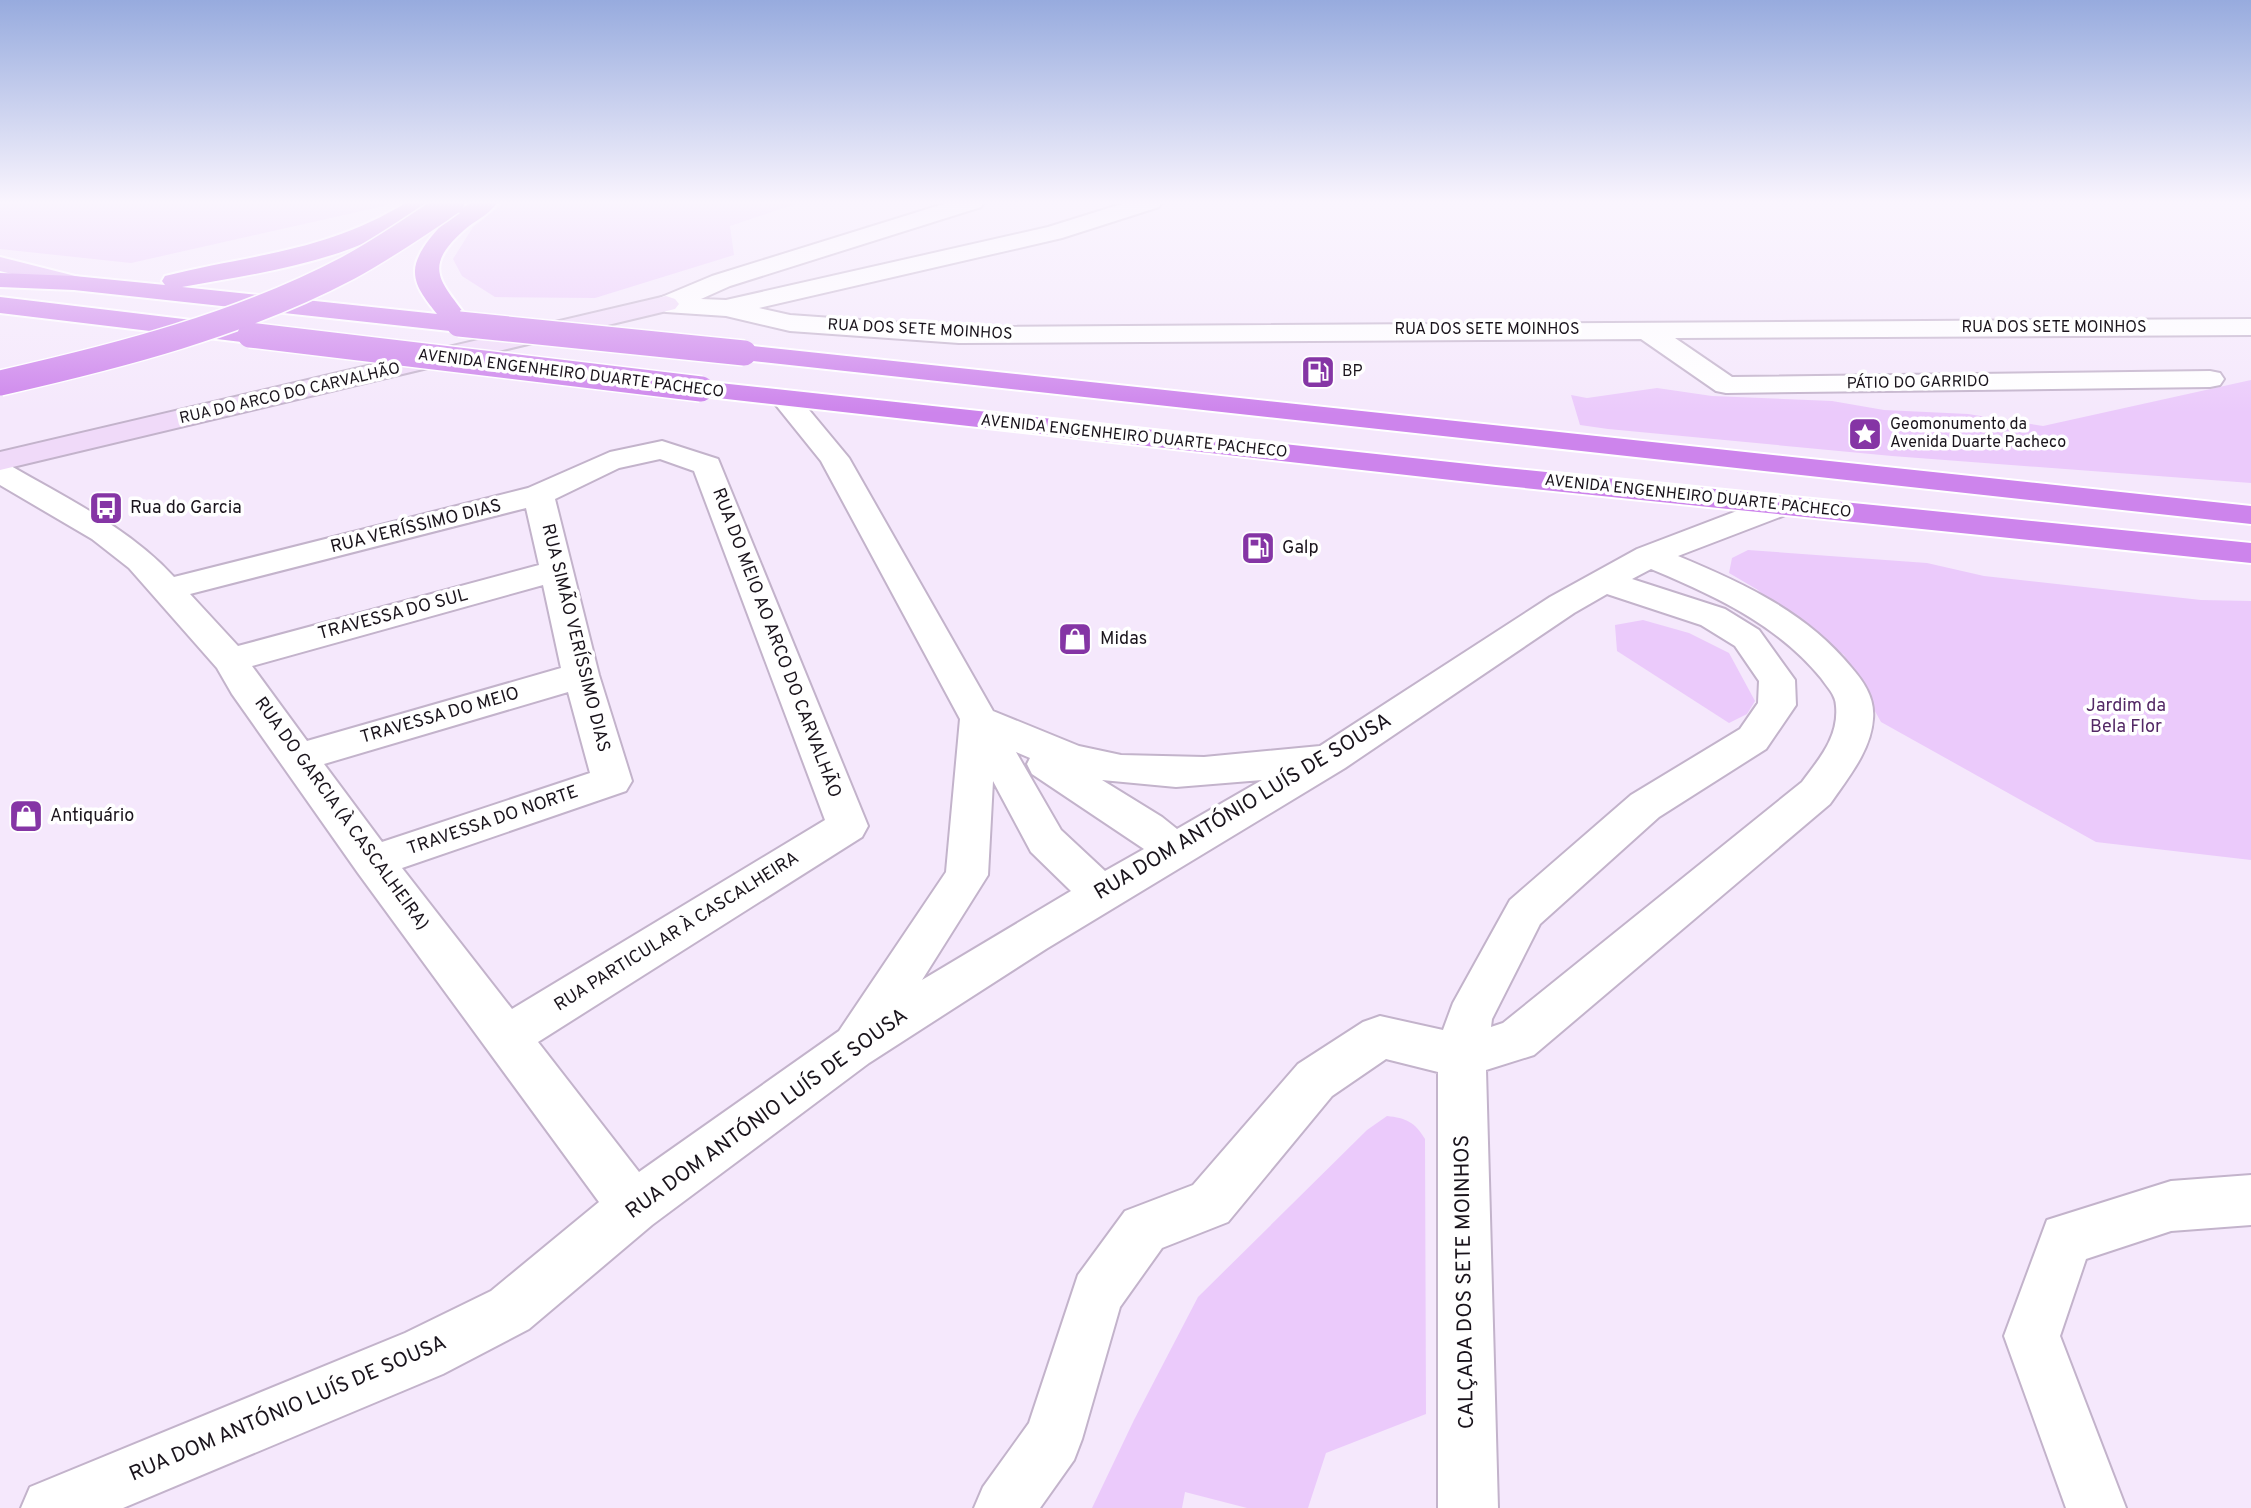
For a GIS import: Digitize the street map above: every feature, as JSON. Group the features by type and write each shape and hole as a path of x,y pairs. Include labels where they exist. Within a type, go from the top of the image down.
{"highway":[{"path":"131,289 221,272"},
{"path":"0,383 145,348 248,313 339,272"},
{"path":"428,272 428,282 459,324"},
{"name":"AVENIDA ENGENHEIRO DUARTE PACHECO","path":"0,280 74,283 2251,515"},
{"name":"AVENIDA ENGENHEIRO DUARTE PACHECO","path":"6,307 786,399 2251,553"},
{"path":"0,329 88,333 171,326"},
{"path":"2099,499 2251,497"},
{"path":"2131,542 2251,563"}],"main road":[{"name":"AVENIDA ENGENHEIRO DUARTE PACHECO","path":"33,272 74,283"}],"street":[{"path":"666,304 749,272"},
{"name":"RUA DO ARCO DO CARVALHÃO","path":"0,461 666,304 726,308 882,272"},
{"name":"RUA DOS SETE MOINHOS","path":"726,308 790,323 959,335 2251,327"},
{"name":"PÁTIO DO GARRIDO","path":"1644,329 1726,385 2210,379"},
{"path":"786,399 834,458 1046,841 1101,894"},
{"name":"RUA VERÍSSIMO DIAS","path":"165,590 539,495 610,461 662,450"},
{"name":"RUA DO MEIO AO ARCO DO CARVALHÃO","path":"662,450 707,466 848,826"},
{"name":"RUA DO GARCIA (À CASCALHEIRA)","path":"0,472 103,532 141,561 230,660 245,685 300,757 373,861 634,1207"},
{"name":"RUA SIMÃO VERÍSSIMO DIAS","path":"539,495 581,675 612,781"},
{"path":"1650,556 1782,505"},
{"path":"1004,1508 1053,1439 1097,1294 1144,1229 1210,1204 1315,1080 1380,1037 1462,1056 1517,1040 1816,793 1849,746 1856,704 1827,660 1776,618 1740,596 1650,556"},
{"name":"RUA DOM ANTÓNIO LUÍS DE SOUSA","path":"51,1508 423,1354 510,1310 634,1207 852,1048 1101,894 1331,758 1562,605 1650,556"},
{"name":"TRAVESSA DO SUL","path":"230,660 555,571"},
{"path":"1462,1056 1469,1017 1525,912 1645,806 1753,739 1777,705 1777,680 1747,638 1713,617 1664,599 1603,582"},
{"name":"TRAVESSA DO MEIO","path":"300,757 581,675"},
{"path":"978,720 1091,764 1152,772 1227,769 1331,758"},
{"path":"978,720 1148,828 1174,851"},
{"path":"852,1048 967,875 978,720"},
{"name":"TRAVESSA DO NORTE","path":"373,861 612,781"},
{"name":"RUA PARTICULAR À CASCALHEIRA","path":"507,1037 848,826"},
{"name":"CALÇADA DOS SETE MOINHOS","path":"1462,1056 1468,1508"},
{"path":"2096,1508 2032,1336 2066,1239 2171,1206 2251,1200"}],"green space":[{"path":"460,272 678,272 595,298 495,297"},
{"name":"Geomonumento da Avenida Duarte Pacheco","path":"2251,380 2251,483 1892,456 1608,429 1580,425 1571,395 1587,398 1657,388 1712,396 1832,401 1884,410 1968,414 2043,426"},
{"name":"Jardim da Bela Flor","path":"1748,550 1927,563 1984,576 2201,600 2251,601 2251,860 2096,842 1881,722 1844,655 1771,604 1758,590 1729,573 1732,558"},
{"path":"1643,620 1689,633 1729,653 1755,701 1747,714 1729,723 1617,651 1615,625"},
{"path":"1387,1116 1409,1122 1425,1139 1426,1414 1326,1453 1308,1508 1247,1508 1185,1492 1182,1508 1092,1508 1198,1297 1367,1130"}],"place":[{"name":"BP","path":"1318,372"},
{"name":"Geomonumento da Avenida Duarte Pacheco","path":"1865,434"},
{"name":"Rua do Garcia","path":"106,508"},
{"name":"Galp","path":"1258,548"},
{"name":"Midas","path":"1075,639"},
{"name":"Antiquário","path":"26,816"}]}
